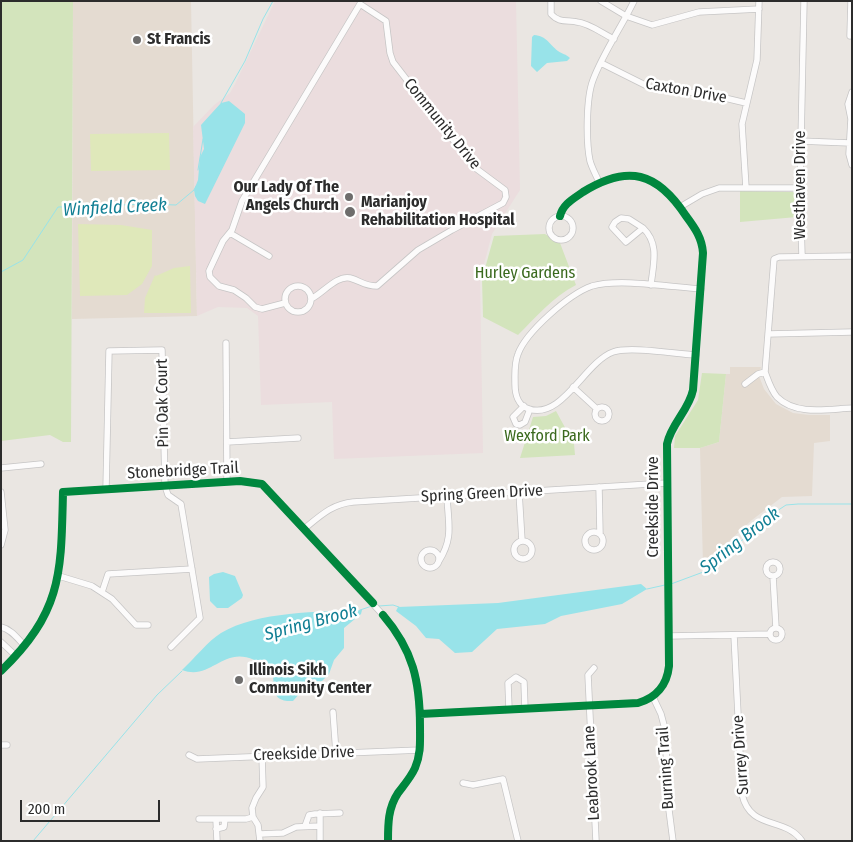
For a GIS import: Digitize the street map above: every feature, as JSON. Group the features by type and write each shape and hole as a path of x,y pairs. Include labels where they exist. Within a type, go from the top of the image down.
{"street":[{"path":"551,1 551,14 554,18 560,21 580,22 614,39"},
{"path":"601,1 626,16 652,25 698,12 759,10"},
{"path":"599,182 590,158 588,106 590,89 601,63 634,1"},
{"path":"746,188 742,124 757,60 759,1"},
{"name":"Westhaven Drive","path":"765,372 773,261 778,257 802,256 800,141 804,1"},
{"path":"850,36 851,1"},
{"name":"Community Drive","path":"361,3 386,21 393,62 474,167 505,190 506,197 504,203 418,250 377,286 363,285 349,278 342,278 334,281 321,294 311,299 309,307 302,312 290,310 285,304 262,309 256,307 234,290 215,283 210,277 209,271 223,241 230,233 242,201 361,3"},
{"name":"Caxton Drive","path":"601,63 649,87 712,95 746,103"},
{"path":"852,92 848,100 851,119 849,159 852,164"},
{"path":"800,141 850,144"},
{"name":"Creekside Drive","path":"560,216 569,219 573,228 570,236 562,240 553,237 549,229 552,220 560,216 565,205 599,182 619,176 644,178 662,187 680,207 697,231 702,243 704,254 691,398 668,440 668,672 663,685 653,697"},
{"path":"680,207 702,194 725,188 800,188"},
{"path":"643,228 626,242 612,227 621,218 628,219 643,228 650,235 655,250 651,285"},
{"path":"230,233 269,256"},
{"path":"802,256 852,256"},
{"path":"696,355 630,350 613,352 599,360 574,387 550,407 536,410 527,408 519,402 515,391 515,368 518,354 524,343 559,305 578,292 596,285 615,283 701,289"},
{"path":"285,304 284,299 288,290 296,286 308,290 311,299"},
{"path":"768,334 852,332"},
{"path":"226,343 227,482"},
{"name":"Pin Oak Court","path":"106,489 109,351 162,350 165,486"},
{"path":"745,384 758,374 765,372 770,386 777,396 793,406 806,409 852,408"},
{"path":"574,387 597,409"},
{"path":"227,442 298,438"},
{"path":"1,468 41,464"},
{"name":"Stonebridge Trail","path":"59,576 62,555 63,492 227,482 262,484 383,614 398,634 411,660 418,685 420,754 412,774 391,807 388,823 388,841"},
{"name":"Spring Green Drive","path":"304,529 329,509 346,502 667,484"},
{"path":"165,486 168,495 181,504 200,618 171,647"},
{"path":"599,487 600,534"},
{"path":"1,492 5,530 1,546"},
{"path":"520,492 522,542"},
{"path":"439,561 446,549 449,538 447,496"},
{"path":"102,592 108,574 192,569"},
{"path":"1,671 26,646 46,614 59,576 92,586 112,599 136,625 148,625"},
{"path":"773,576 776,628"},
{"path":"1,628 4,627 11,632 26,646"},
{"path":"770,634 773,640 780,639 782,632 776,628"},
{"path":"770,634 776,628"},
{"path":"669,636 770,634"},
{"name":"Surrey Drive","path":"734,635 742,794 744,801 752,814 764,822 790,830 802,841"},
{"path":"1,642 16,656"},
{"name":"Leabrook Lane","path":"594,668 588,675 596,841"},
{"path":"509,709 508,683 516,677 524,682 525,709"},
{"path":"420,714 632,704 653,697"},
{"name":"Burning Trail","path":"653,697 661,714 665,729 669,810 673,841"},
{"path":"333,712 336,753"},
{"name":"Creekside Drive","path":"189,755 197,759 420,750"},
{"path":"260,841 258,825 253,817 252,808 263,787 262,756"},
{"path":"463,783 473,785 503,778 518,841"},
{"path":"320,813 320,841"},
{"path":"305,826 309,816 320,813 340,813"},
{"path":"199,819 246,819 253,817"},
{"path":"216,819 217,841"},
{"path":"216,829 224,827 226,819"},
{"path":"260,834 282,833 305,826 320,826"}],"shaded area":[{"path":"73,1 191,1 197,316 72,319"},
{"name":"Marianjoy Rehabilitation Hospital","path":"275,1 516,1 520,190 492,234 480,279 483,453 334,459 332,402 261,405 258,316 247,308 218,307 197,316 193,127 214,105 230,93"},
{"path":"730,367 761,367 759,376 764,389 776,404 793,413 830,415 830,441 814,443 812,496 782,497 752,520 703,565 700,448 719,442 726,374 730,374"}],"green space":[{"path":"1,1 73,1 71,442 63,442 50,435 1,441"},
{"path":"169,133 170,170 91,171 90,134"},
{"path":"740,191 793,192 797,197 797,217 740,222"},
{"path":"78,224 121,225 152,230 152,266 142,284 127,295 80,296"},
{"name":"Hurley Gardens","path":"545,234 560,243 576,285 552,301 518,335 483,317 482,279 494,236"},
{"path":"190,266 191,313 144,313 145,298 155,275 174,268"},
{"path":"702,373 726,374 719,442 700,448 674,448 675,436 698,400"},
{"name":"Wexford Park","path":"556,411 574,444 575,455 520,458 533,417 546,416"}],"water":[{"path":"534,35 545,39 558,51 570,58 567,61 547,63 537,72 531,66 532,37"},
{"path":"229,101 245,114 245,123 205,204 198,201 194,190 198,180 200,157 204,149 201,125 221,103"},
{"path":"223,572 235,576 243,595 242,598 228,608 217,608 210,601 209,577"},
{"path":"641,584 647,589 622,604 561,616 545,624 497,629 472,652 455,653 439,639 426,638 416,626 396,611 398,607 498,603"},
{"path":"362,610 361,614 344,628 344,648 334,660 329,674 322,681 309,683 293,701 285,701 277,696 272,671 256,661 243,657 232,657 204,670 194,672 182,670 216,636 252,620 308,612"}],"waterway":[{"name":"Winfield Creek","path":"221,103 245,61 273,1"},
{"name":"Winfield Creek","path":"198,170 203,139"},
{"name":"Winfield Creek","path":"1,272 23,260 58,207 176,205 194,190 196,186"},
{"name":"Spring Brook","path":"671,584 706,571 786,505 852,504"},
{"name":"Spring Brook","path":"647,589 665,585"},
{"name":"Spring Brook","path":"379,606 393,605 399,607"},
{"name":"Spring Brook","path":"360,610 372,606"},
{"name":"Spring Brook","path":"33,841 157,695 182,671"}],"cycle path":[{"path":"420,714 638,703 650,698 660,690 668,673 667,444 672,430 688,404 693,390 703,253 700,238 675,201 653,182 640,177 614,178 599,183 569,202 563,208 560,216"},
{"path":"1,671 37,629 54,589 59,568 63,492 240,481 262,484 373,603"},
{"path":"383,615 408,654 413,667 420,710 420,743 417,763 392,804 388,841"}],"place":[{"name":"St Francis","path":"137,40"},
{"name":"Our Lady Of The Angels Church","path":"349,197"},
{"name":"Marianjoy Rehabilitation Hospital","path":"350,212"},
{"name":"Illinois Sikh Community Center","path":"239,680"}]}
